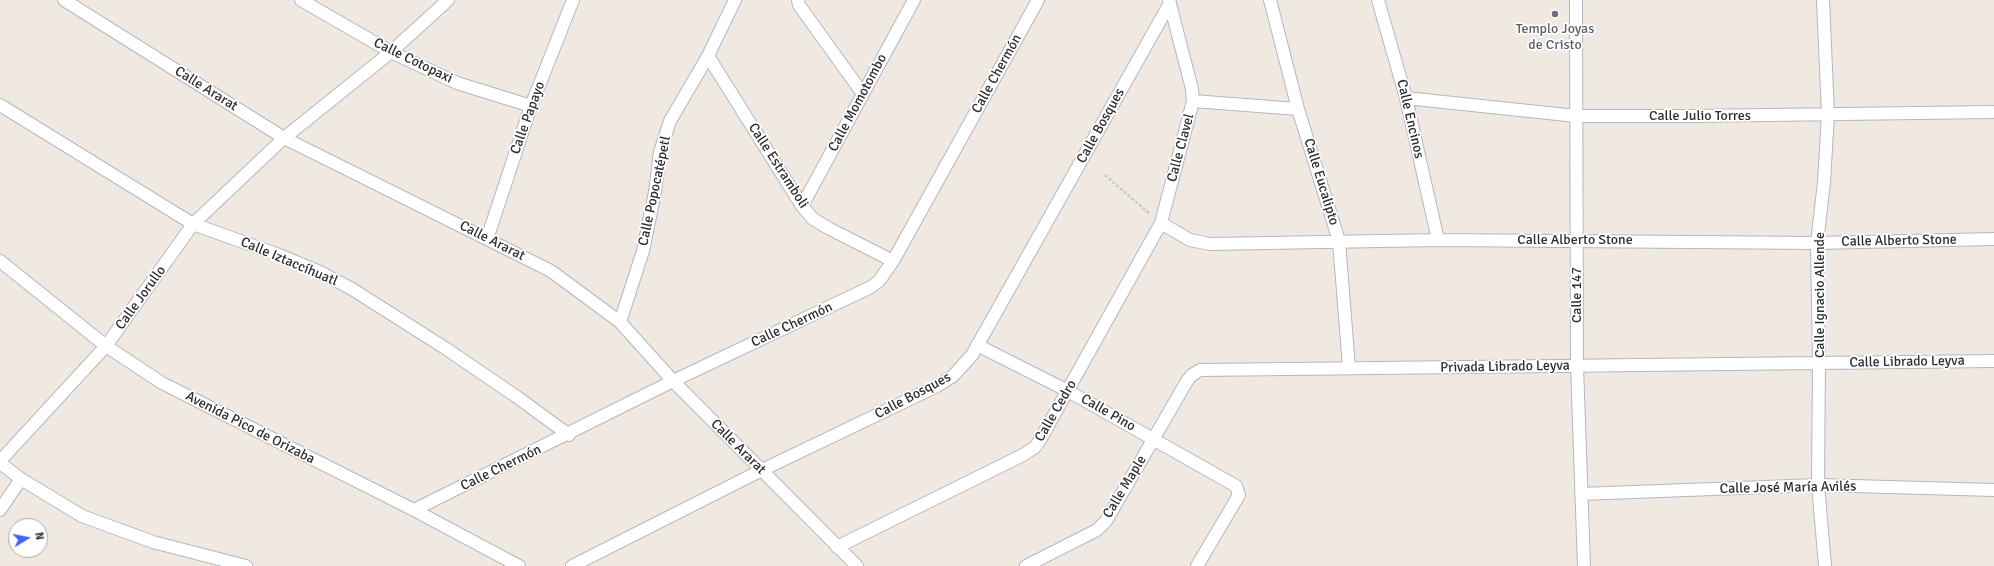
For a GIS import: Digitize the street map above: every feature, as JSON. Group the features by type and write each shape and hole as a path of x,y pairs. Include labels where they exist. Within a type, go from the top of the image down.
{"street":[{"name":"Calle Ararat","path":"64,0 284,138 551,271 620,322 673,381 857,566"},
{"name":"Calle Cotopaxi","path":"301,0 391,52 457,83 531,106"},
{"name":"Calle Jorullo","path":"0,462 106,346 194,224 284,138 391,52 448,0"},
{"name":"Calle Papayo","path":"487,238 531,106 573,0"},
{"name":"Calle Popocatépetl","path":"620,322 643,251 655,192 660,152 670,121 708,56 734,0"},
{"path":"798,0 799,5 863,94"},
{"name":"Calle Momotombo","path":"802,206 914,0"},
{"name":"Calle Chermón","path":"414,510 569,435 673,381 871,287 879,281 893,260 1038,0"},
{"name":"Calle Eucalipto","path":"1270,0 1298,109 1339,241 1349,368"},
{"name":"Calle Encinos","path":"1378,0 1406,98 1438,240"},
{"name":"Calle 147","path":"1576,0 1577,366 1584,566"},
{"name":"Calle Ignacio Allende","path":"1823,0 1828,114 1824,182 1817,243 1819,363 1818,485 1825,566"},
{"name":"Calle Clavel","path":"1161,223 1193,101 1192,88 1170,1"},
{"name":"Calle Bosques","path":"572,566 762,470 937,386 953,376 963,366 977,346 1170,1"},
{"name":"Calle Estramboli","path":"708,56 802,206 813,219 893,260"},
{"name":"Calle Julio Torres","path":"1406,98 1576,116 1994,112"},
{"path":"1193,101 1298,109"},
{"name":"Calle Iztaccíhuatl","path":"0,105 194,224 279,255 320,272 352,289 445,348 517,397 569,435"},
{"name":"Calle Alberto Stone","path":"1161,223 1190,240 1210,244 1438,240 1817,243 1994,239"},
{"name":"Calle Cedro","path":"837,547 1035,447 1068,391 1161,223"},
{"name":"Avenida Pico de Orizaba","path":"0,261 106,346 162,383 414,510 519,566"},
{"name":"Calle Pino","path":"977,346 1068,391 1236,486 1239,495 1197,566"},
{"name":"Calle Librado Leyva","path":"1819,363 1994,361"},
{"name":"Privada Librado Leyva","path":"1192,375 1200,370 1819,363"},
{"name":"Calle Maple","path":"1026,566 1097,530 1106,521 1187,381 1192,375"},
{"path":"0,462 20,479 82,516 153,542 231,565 246,566"},
{"path":"0,510 20,479"},
{"name":"Calle José María Avilés","path":"1581,494 1818,485 1994,490"}],"path":[{"path":"1105,175 1161,223"}],"place":[{"name":"Templo Joyas de Cristo","path":"1555,14"}]}
